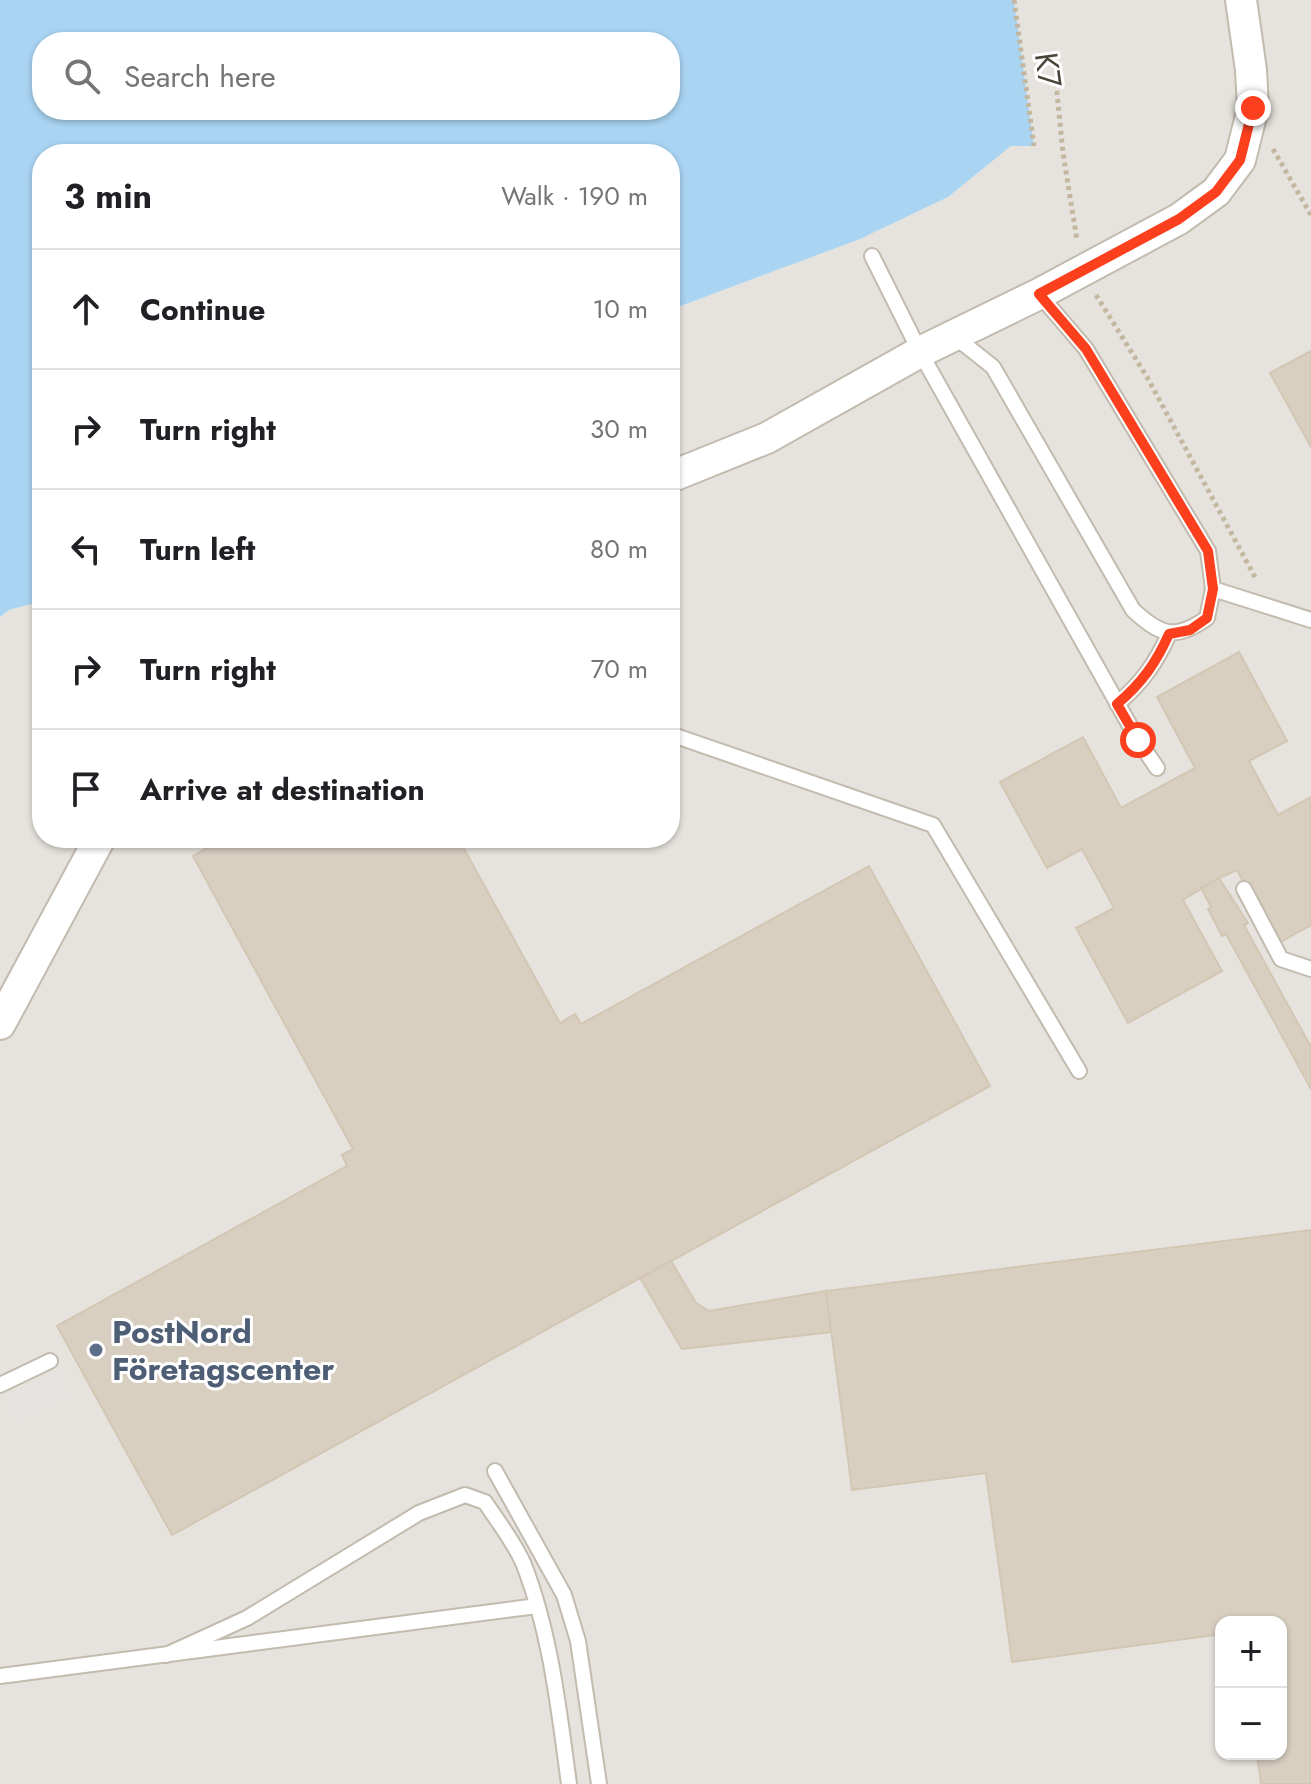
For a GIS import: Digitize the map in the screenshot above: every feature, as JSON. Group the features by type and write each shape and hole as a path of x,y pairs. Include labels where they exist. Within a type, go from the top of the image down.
{"street":[{"path":"680,473 767,438 920,352 1039,294 1179,219 1216,192 1240,160 1253,108 1241,0"},
{"path":"0,1024 95,848"}],"lane":[{"path":"872,256 920,352 1117,704 1157,768"},
{"path":"954,336 993,367 1133,610 1149,625 1169,634 1190,630 1207,618 1213,589 1208,551 1086,349 1039,294"},
{"path":"1213,589 1311,620"},
{"path":"1117,704 1140,684 1156,662 1169,634"},
{"path":"680,737 933,825 1079,1071"},
{"path":"1244,889 1281,959 1311,969"},
{"path":"0,1385 50,1361"},
{"path":"495,1471 564,1595 578,1641 599,1784"},
{"path":"166,1655 247,1618 419,1513 465,1495 485,1502 523,1562 554,1680 569,1784"},
{"path":"0,1676 537,1606"}],"path":[{"name":"K7","path":"1014,0 1034,146"},
{"path":"1056,83 1075,230 1084,270 1147,377 1266,599 1266,605"},
{"path":"1253,108 1311,215"}],"shaded area":[{"path":"1014,0 1311,0 1311,1784 0,1784 0,617 9,610 32,604 32,848 680,848 680,306 860,239 948,197 1011,146 1034,146"},
{"path":"57,1370 69,1395 17,1421 5,1396"}],"water":[{"path":"0,0 1014,0 1034,146 1011,146 948,197 860,239 680,306 680,144 32,144 32,604 9,610 0,617"}],"building":[{"path":"1311,351 1311,447 1270,373"},
{"path":"1239,652 1287,741 1249,761 1278,815 1311,797 1311,925 1277,944 1237,870 1219,878 1183,900 1222,971 1128,1023 1076,928 1114,908 1082,849 1047,868 1000,782 1083,737 1121,808 1195,768 1157,697"},
{"path":"208,848 464,848 560,1023 575,1014 581,1024 869,866 990,1086 172,1535 57,1326 347,1166 342,1155 353,1149 193,856"},
{"path":"1219,878 1248,923 1244,925 1311,1047 1311,1089 1226,934 1222,936 1208,909 1211,907 1201,888"},
{"path":"1311,1230 1311,1784 1261,1784 1258,1760 1287,1760 1287,1616 1215,1616 1215,1635 1012,1662 986,1473 852,1490 826,1291"},
{"path":"671,1261 696,1303 709,1311 826,1291 831,1332 682,1349 640,1278"}],"place":[{"name":"PostNord Företagscenter","path":"96,1350"}],"route":[{"path":"1138,740 1117,704 1140,684 1156,662 1169,634 1190,630 1207,618 1213,589 1208,551 1086,349 1039,294 1179,219 1216,192 1240,160 1253,108"}]}
